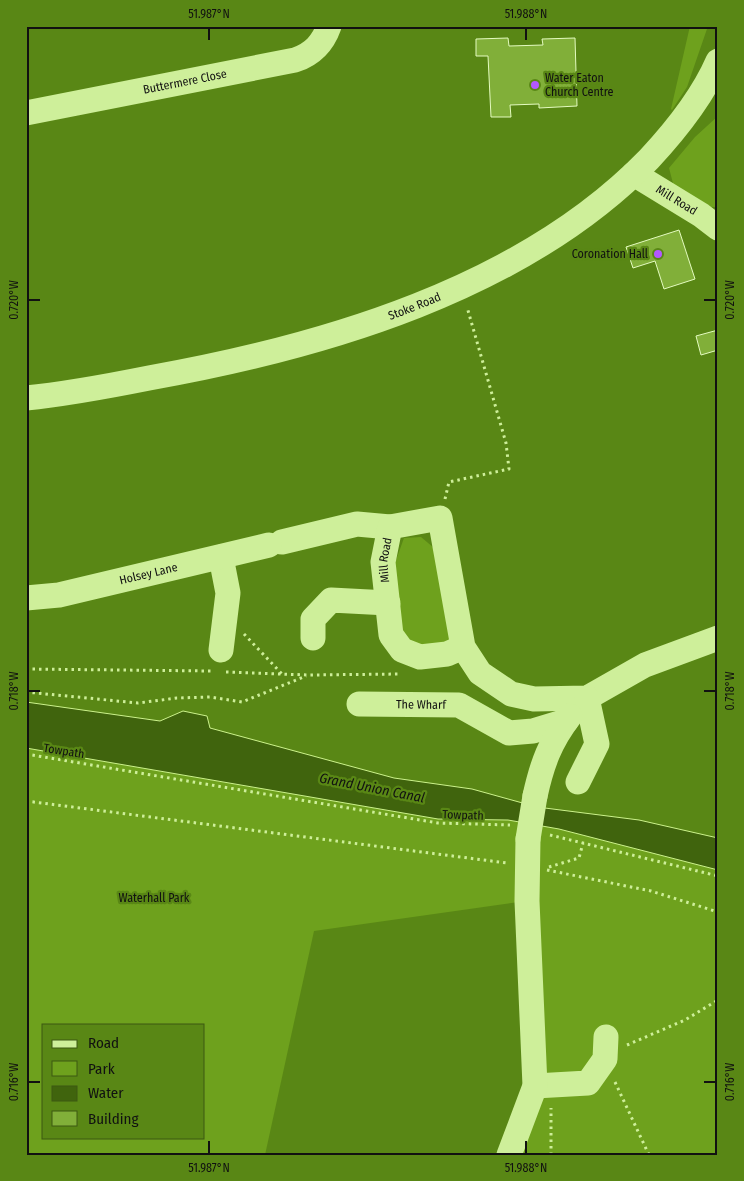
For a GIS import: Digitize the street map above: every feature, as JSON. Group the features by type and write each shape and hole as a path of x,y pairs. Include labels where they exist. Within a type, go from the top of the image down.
{"street":[{"name":"Buttermere Close","path":"26,113 295,60 308,55 316,48 329,26"},
{"name":"Stoke Road","path":"26,398 132,381 241,359 351,328 462,287 515,261 562,232 608,197 634,174 674,130 698,98 718,61"},
{"name":"Mill Road","path":"634,174 701,215 718,228"},
{"name":"Mill Road","path":"440,518 390,527 383,562 391,635 402,650 420,657 447,654 463,647"},
{"path":"440,518 463,647 480,673 511,694 534,699 586,698"},
{"name":"Holsey Lane","path":"26,598 59,595 357,524 390,527"},
{"path":"221,557 228,593 221,650"},
{"path":"313,638 313,619 331,600 388,603"},
{"path":"509,1155 543,1085 526,901 535,796 541,768 555,735 586,698 645,665 718,638"},
{"path":"578,782 597,744 586,698"},
{"name":"The Wharf","path":"359,704 459,705 509,733 532,731 566,721"},
{"path":"543,1085 588,1083 605,1048"}],"path":[{"path":"440,518 449,482 509,469 506,443 462,287"},
{"path":"26,669 203,670 308,675 404,674"},
{"path":"26,692 138,703 177,698 210,697 242,702 308,675"},
{"name":"Towpath","path":"26,754 438,823 531,834 583,843 718,876"},
{"path":"26,801 528,866"},
{"path":"583,843 579,858 543,869 651,891 718,912"},
{"path":"605,1048 616,1050 685,1020 718,1000"},
{"path":"605,1048 649,1155"},
{"path":"543,1085 551,1155"}],"green space":[{"path":"690,26 708,26 687,87 672,110 671,109"},
{"path":"718,116 718,207 711,207 674,187 669,168 695,137"},
{"path":"421,537 434,548 450,642 418,649 398,633 395,563 404,538"},
{"name":"Waterhall Park","path":"26,748 438,819 508,820 559,829 718,870 718,1155 509,1155 535,1086 526,901 314,931 265,1155 26,1155"}],"water":[{"name":"Grand Union Canal","path":"26,702 160,721 183,711 207,716 210,728 394,778 472,789 537,807 639,820 718,838 718,870 559,829 508,820 438,819 26,748"}],"building":[{"path":"508,38 509,46 543,45 542,39 575,38 577,106 539,108 539,104 510,105 511,117 491,117 488,56 476,56 476,39"},
{"name":"Coronation Hall","path":"679,230 695,279 664,289 655,261 633,268 626,247"},
{"path":"718,330 718,350 701,355 696,336"}],"place":[{"name":"Water Eaton Church Centre","path":"535,85"},
{"name":"Coronation Hall","path":"658,254"}]}
